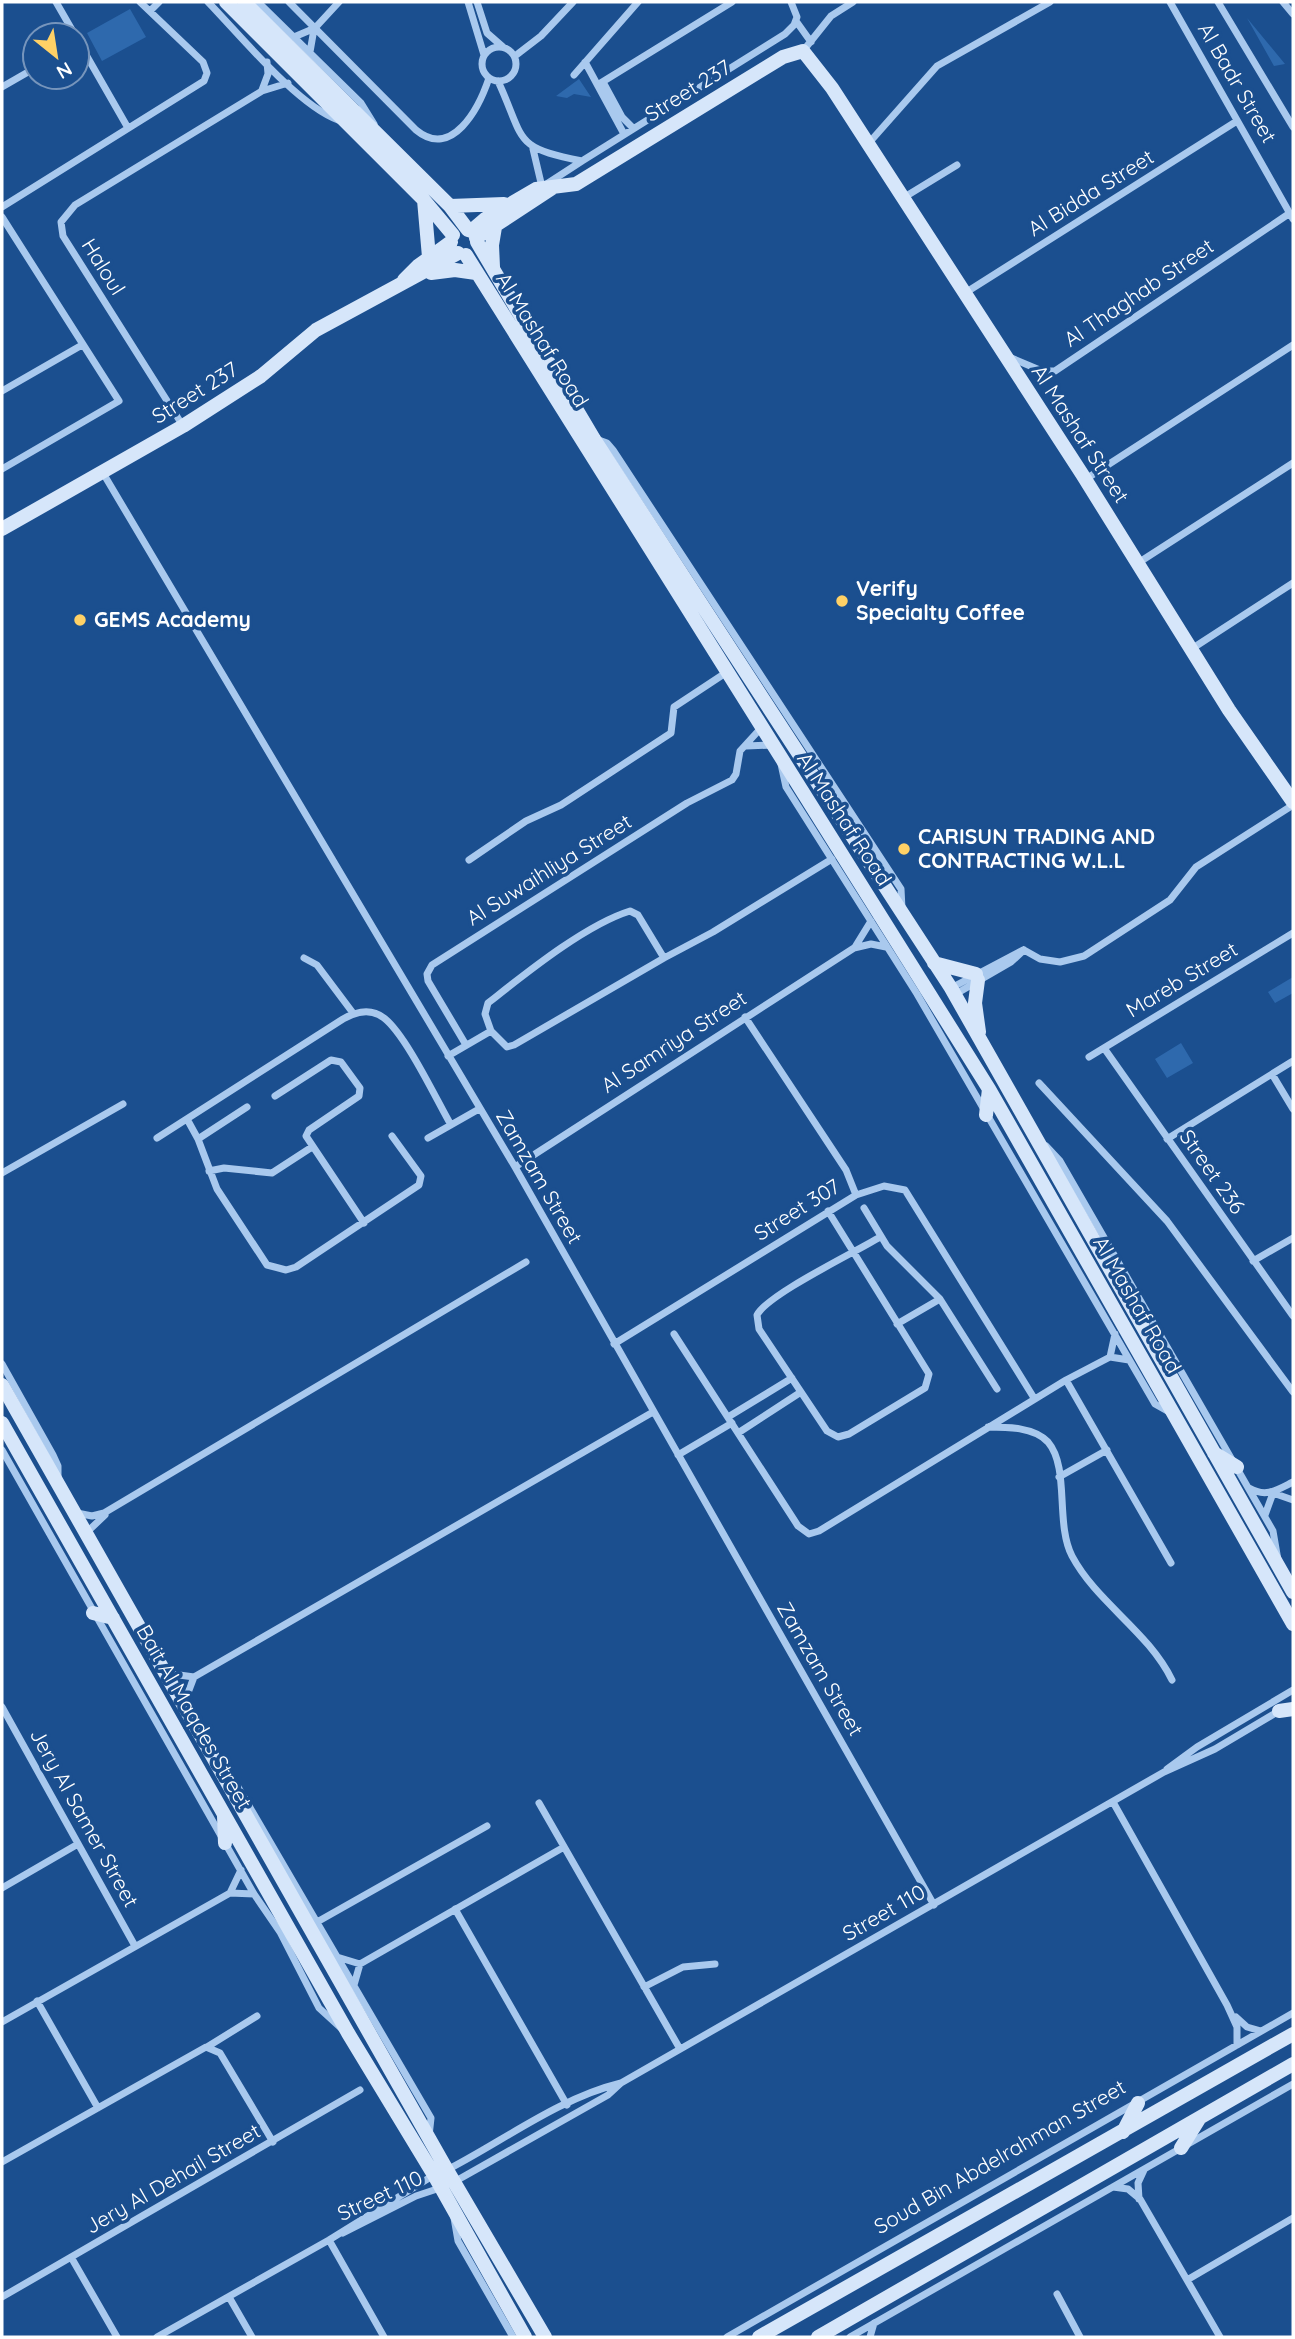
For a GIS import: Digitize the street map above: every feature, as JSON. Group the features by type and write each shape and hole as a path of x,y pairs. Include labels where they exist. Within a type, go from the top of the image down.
{"street":[{"path":"55,2 66,21"},
{"path":"2,207 204,81 207,73 203,62 141,2"},
{"path":"150,11 159,2"},
{"path":"210,2 234,4"},
{"name":"Al Mashaf Road","path":"210,2 267,62 322,114 350,124"},
{"name":"Al Mashaf Road","path":"258,2 361,103 378,135"},
{"path":"289,2 416,130 430,139 439,140 455,134 477,107 489,78"},
{"path":"294,37 315,28 339,2"},
{"path":"468,2 484,55 482,68 489,78 498,81 513,74 516,65 514,56 487,33 477,2"},
{"path":"514,56 535,41 573,2"},
{"path":"574,75 638,2"},
{"path":"601,83 732,2"},
{"path":"791,2 807,47 831,16 853,2"},
{"path":"868,144 937,66 1051,2"},
{"name":"Al Badr Street","path":"1170,2 1292,216"},
{"path":"1218,2 1293,127"},
{"path":"1283,2 1293,14"},
{"name":"Al Mashaf Road","path":"234,4 423,199 476,273 989,1089 1293,1625"},
{"name":"Al Mashaf Road","path":"234,4 378,135 450,206 473,235 594,439 953,991 1293,1592"},
{"path":"498,81 522,136 533,148 548,187 633,128 785,34 796,21"},
{"path":"310,52 315,28"},
{"path":"484,55 494,47 504,47"},
{"name":"Al Mashaf Street","path":"807,47 963,294 1086,479 1229,710 1292,799"},
{"name":"Street 237","path":"473,235 515,201 548,187 576,184 783,57 807,47"},
{"path":"262,91 268,74 267,62"},
{"path":"585,62 622,117 633,128"},
{"path":"91,64 128,128"},
{"path":"2,87 21,76"},
{"name":"Haloul","path":"183,426 63,236 61,222 75,205 262,91 288,83"},
{"path":"601,83 624,134"},
{"name":"Al Bidda Street","path":"963,294 1237,121"},
{"path":"533,148 551,156 582,161"},
{"path":"903,198 957,165"},
{"name":"Street 237","path":"473,235 495,227 548,187"},
{"path":"423,199 429,257"},
{"path":"450,206 483,207 515,201"},
{"name":"Al Thaghab Street","path":"1002,354 1042,372 1055,370 1292,216"},
{"path":"2,217 119,401 2,469"},
{"path":"494,272 491,254 495,227"},
{"path":"458,231 473,235 474,251 457,246 458,231"},
{"name":"Street 237","path":"403,281 429,257 457,246"},
{"name":"Street 237","path":"2,529 183,426 261,376 316,330 403,281 422,275 457,246"},
{"path":"422,275 444,271 476,273"},
{"path":"2,391 82,345"},
{"path":"1086,479 1293,345"},
{"path":"1138,563 1293,463"},
{"name":"Zamzam Street","path":"103,473 514,1167 934,1905"},
{"path":"1193,648 1293,583"},
{"path":"469,860 526,821 561,805 671,733 674,707 728,672"},
{"name":"Al Suwaihliya Street","path":"466,1045 428,981 427,974 432,965 687,803 729,782 736,774 739,754 761,728"},
{"path":"746,746 772,745"},
{"name":"Al Mashaf Road","path":"781,761 786,787 917,994 1155,1404 1164,1411 1175,1413"},
{"path":"953,991 1024,950 1040,959 1060,962 1084,956 1170,900 1196,867 1292,799"},
{"path":"664,958 638,915 629,911 618,914 563,948 488,1003 485,1014 491,1031 499,1042 507,1047 514,1045 664,958 713,933 832,859"},
{"name":"Al Samriya Street","path":"514,1167 854,948 870,921"},
{"name":"Mareb Street","path":"1089,1057 1293,933"},
{"path":"854,948 871,944 887,947"},
{"path":"304,958 317,965 353,1013"},
{"path":"934,963 977,977"},
{"path":"977,977 975,1003 980,1040"},
{"path":"157,1138 353,1013 375,1013 392,1026 451,1125"},
{"name":"Street 307","path":"614,1344 856,1195 846,1170 745,1017"},
{"path":"448,1056 491,1031"},
{"name":"Street 236","path":"1104,1048 1293,1316"},
{"path":"275,1096 331,1060 341,1062 360,1094 307,1132 312,1147 364,1223"},
{"path":"1167,1139 1293,1062"},
{"path":"1272,1074 1293,1109"},
{"path":"1039,1083 1167,1221 1293,1392"},
{"path":"986,1115 989,1089"},
{"path":"2,1173 123,1104"},
{"path":"198,1139 247,1107"},
{"path":"428,1138 479,1108"},
{"path":"187,1119 198,1139 217,1189 267,1265 276,1270 296,1267 419,1185 421,1181 392,1136"},
{"name":"Al Mashaf Road","path":"1035,1138 1060,1161 1249,1488 1276,1537 1277,1564"},
{"path":"209,1171 224,1168 272,1173 312,1147"},
{"path":"856,1195 884,1186 905,1190 1034,1398"},
{"path":"864,1208 880,1237 940,1299 997,1389"},
{"path":"828,1211 853,1253 927,1371 929,1378 925,1388 844,1436 827,1432 757,1325 759,1310 853,1253 880,1237"},
{"path":"1253,1261 1293,1238"},
{"path":"73,1511 92,1516 110,1510 526,1262"},
{"path":"897,1324 940,1299"},
{"path":"1110,1357 1115,1333"},
{"path":"674,1335 797,1526 809,1534 819,1531 1066,1380 1110,1357 1131,1360"},
{"name":"Bait Al Maqdes Street","path":"2,1364 58,1466 57,1483"},
{"path":"678,1455 792,1378"},
{"path":"1066,1380 1171,1563"},
{"name":"Bait Al Maqdes Street","path":"2,1385 120,1595 317,1922 430,2118 429,2136"},
{"path":"738,1433 801,1392"},
{"path":"172,1674 194,1677 653,1412"},
{"path":"2,1424 34,1463 72,1528 85,1534 110,1510"},
{"name":"Bait Al Maqdes Street","path":"2,1424 348,2034 545,2337"},
{"path":"987,1427 1014,1428 1045,1439 1055,1454 1062,1526 1072,1557 1091,1583 1151,1647 1172,1680"},
{"name":"Bait Al Maqdes Street","path":"2,1450 254,1894 285,1941 319,2008 348,2034"},
{"path":"1059,1477 1107,1450"},
{"path":"1213,1452 1237,1467"},
{"path":"1265,1517 1273,1493 1293,1482"},
{"path":"1249,1488 1293,1500"},
{"path":"52,1538 57,1519"},
{"name":"Bait Al Maqdes Street","path":"120,1595 134,1609 186,1698 202,1733 429,2136 444,2179 458,2241 513,2337"},
{"path":"93,1613 113,1618"},
{"path":"186,1698 194,1677"},
{"name":"Street 110","path":"1164,1772 1197,1747 1293,1690"},
{"name":"Jery Al Samer Street","path":"2,1707 135,1946"},
{"name":"Street 110","path":"332,2238 416,2196 567,2105 621,2082 680,2049 1164,1772 1215,1749 1286,1710"},
{"path":"1113,1802 1227,2005 1237,2027 1237,2045"},
{"path":"539,1803 680,2049"},
{"path":"223,1811 225,1843"},
{"path":"317,1922 486,1826"},
{"path":"2,1888 78,1844"},
{"path":"354,1985 360,1964 564,1847"},
{"path":"230,1893 241,1870"},
{"path":"2,2022 230,1893 254,1894"},
{"path":"455,1909 567,2105"},
{"path":"337,1956 360,1964"},
{"path":"644,1987 683,1967 715,1964"},
{"path":"37,2001 98,2108"},
{"path":"1227,2005 1242,2024 1262,2031"},
{"name":"Soud Bin Abdelrahman Street","path":"727,2337 1293,2013"},
{"path":"2,2162 206,2048 257,2016"},
{"name":"Soud Bin Abdelrahman Street","path":"759,2337 1293,2034"},
{"path":"206,2048 216,2050 273,2142"},
{"path":"1270,2077 1293,2056"},
{"path":"818,2337 1293,2064"},
{"name":"Street 110","path":"157,2337 332,2238 608,2095 621,2082"},
{"path":"850,2337 1293,2084"},
{"name":"Jery Al Dehail Street","path":"2,2297 360,2091"},
{"path":"1123,2132 1138,2103"},
{"path":"1181,2147 1201,2117"},
{"path":"1140,2199 1138,2183 1145,2168"},
{"path":"1112,2187 1128,2189 1140,2199 1220,2337"},
{"name":"Bait Al Maqdes Street","path":"452,2211 525,2337"},
{"path":"1187,2280 1292,2221"},
{"path":"332,2238 384,2337"},
{"path":"71,2258 117,2337"},
{"path":"1057,2294 1080,2337"},
{"path":"229,2297 252,2337"},
{"path":"772,2337 790,2320"},
{"path":"870,2337 874,2323"}],"shaded area":[{"path":"130,9 146,37 102,61 91,40 91,31"},
{"path":"1247,18 1285,64 1274,66"},
{"path":"579,79 591,97 574,94 567,98 556,96"},
{"path":"1293,977 1293,993 1275,1003 1268,992"},
{"path":"1181,1043 1193,1063 1167,1078 1155,1059"}],"place":[{"name":"Verify Specialty Coffee","path":"842,601"},
{"name":"GEMS Academy","path":"80,620"},
{"name":"CARISUN TRADING AND CONTRACTING W.L.L","path":"904,849"}]}
